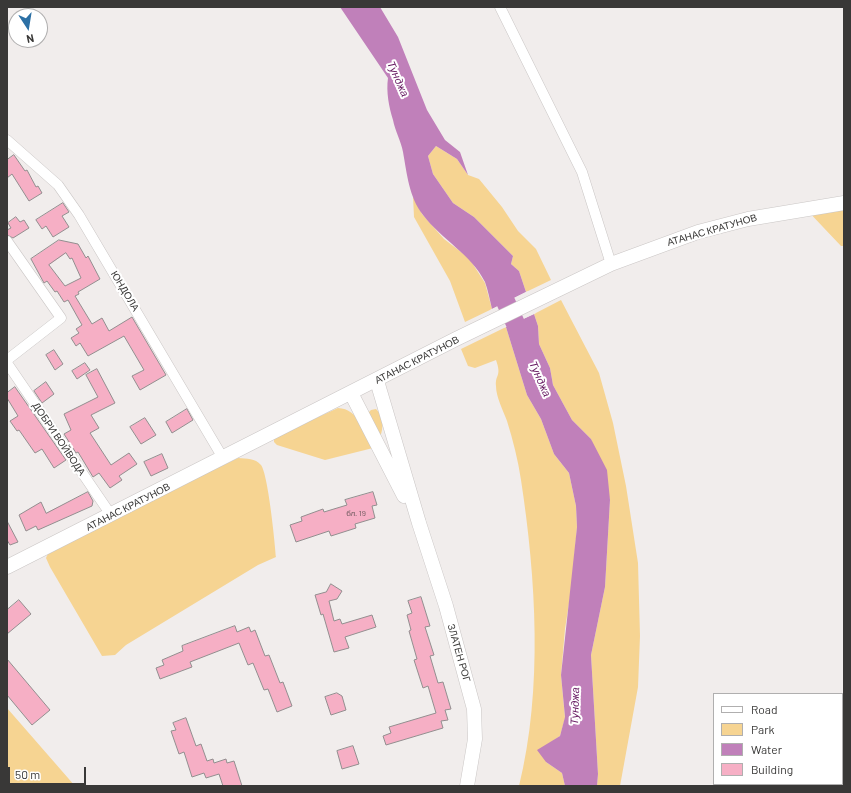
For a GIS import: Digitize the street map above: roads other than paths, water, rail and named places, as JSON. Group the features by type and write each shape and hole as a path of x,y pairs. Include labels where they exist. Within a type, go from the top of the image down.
{"main road":[{"name":"АТАНАС КРАТУНОВ","path":"7,567 456,340 611,264 698,232 748,219 844,202"},
{"name":"ЗЛАТЕН РОГ","path":"377,380 418,523 446,606 474,709 475,739 467,786"},
{"name":"ЗЛАТЕН РОГ","path":"352,393 418,523"}],"street":[{"path":"500,7 582,172 611,264"},
{"name":"ЮНДОЛА","path":"7,140 58,185 79,214 224,458"},
{"name":"ДОБРИ ВОЙВОДА","path":"7,241 61,318 7,362 110,515"}],"water":[{"path":"340,7 380,7 398,37 427,110 445,140 460,152 468,175 457,159 436,146 428,156 433,174 453,203 474,217 513,256 511,264 519,271 526,292 492,309 485,282 479,272 464,255 431,224 418,208 409,185 402,148 390,110 387,83 388,78"},
{"path":"534,314 538,326 539,344 550,368 553,385 572,420 591,439 607,470 610,500 605,587 591,655 598,774 597,786 565,786 562,773 546,762 537,750 560,736 565,717 561,675 577,527 576,506 569,473 554,454 541,419 527,395 506,327"}],"waterway":[{"name":"Тунджа","path":"495,278 526,347"}]}
